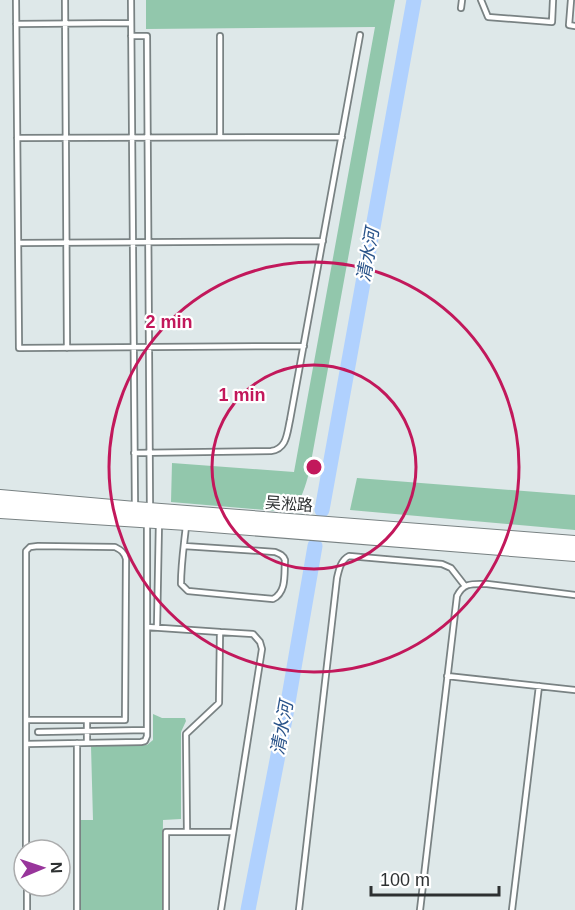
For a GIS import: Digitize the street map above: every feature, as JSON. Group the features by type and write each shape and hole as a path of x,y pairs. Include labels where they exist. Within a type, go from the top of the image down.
{"main road":[{"name":"吴淞路","path":"0,498 148,515 187,523 575,554"},
{"name":"吴淞路","path":"0,511 148,515 575,543"}],"lane":[{"path":"16,0 19,348 303,346"},
{"path":"65,0 67,348"},
{"path":"131,0 134,453 148,515 157,627"},
{"path":"461,8 462,0"},
{"path":"481,0 488,17 552,22 553,0"},
{"path":"571,0 569,25 575,26"},
{"path":"16,24 131,23"},
{"path":"134,453 278,450 282,447 323,241 360,35"},
{"path":"26,744 141,742 145,741 147,730 150,452 147,36 131,36"},
{"path":"220,36 220,137"},
{"path":"17,138 342,137"},
{"path":"18,243 323,241"},
{"path":"184,546 280,554 285,560 283,588 280,594 273,599 188,591 181,584 184,546 187,523"},
{"path":"26,720 125,720 126,559 121,549 38,546 30,547 26,551 26,720 26,744 27,838"},
{"path":"299,910 340,565 344,558 349,556 442,564 456,573 465,586"},
{"path":"420,910 457,596 461,588 465,586 487,584 575,595"},
{"path":"147,627 254,634 262,649 221,910"},
{"path":"187,832 186,734 219,703 220,632"},
{"path":"447,676 575,690"},
{"path":"512,910 539,686"},
{"path":"87,720 87,743"},
{"path":"38,732 147,730"},
{"path":"77,743 77,910"},
{"path":"166,910 166,832 233,832"}],"green space":[{"path":"146,0 395,0 309,473 300,499 289,512 171,502 172,463 294,472 375,27 146,29"},
{"path":"357,478 575,495 575,530 350,510"},
{"path":"153,714 162,718 185,718 186,721 181,732 181,819 163,820 162,910 81,910 81,820 93,820 91,746 147,745 153,740"}],"waterway":[{"name":"清水河","path":"322,510 414,0"},
{"name":"清水河","path":"248,910 286,714 315,546"}]}
